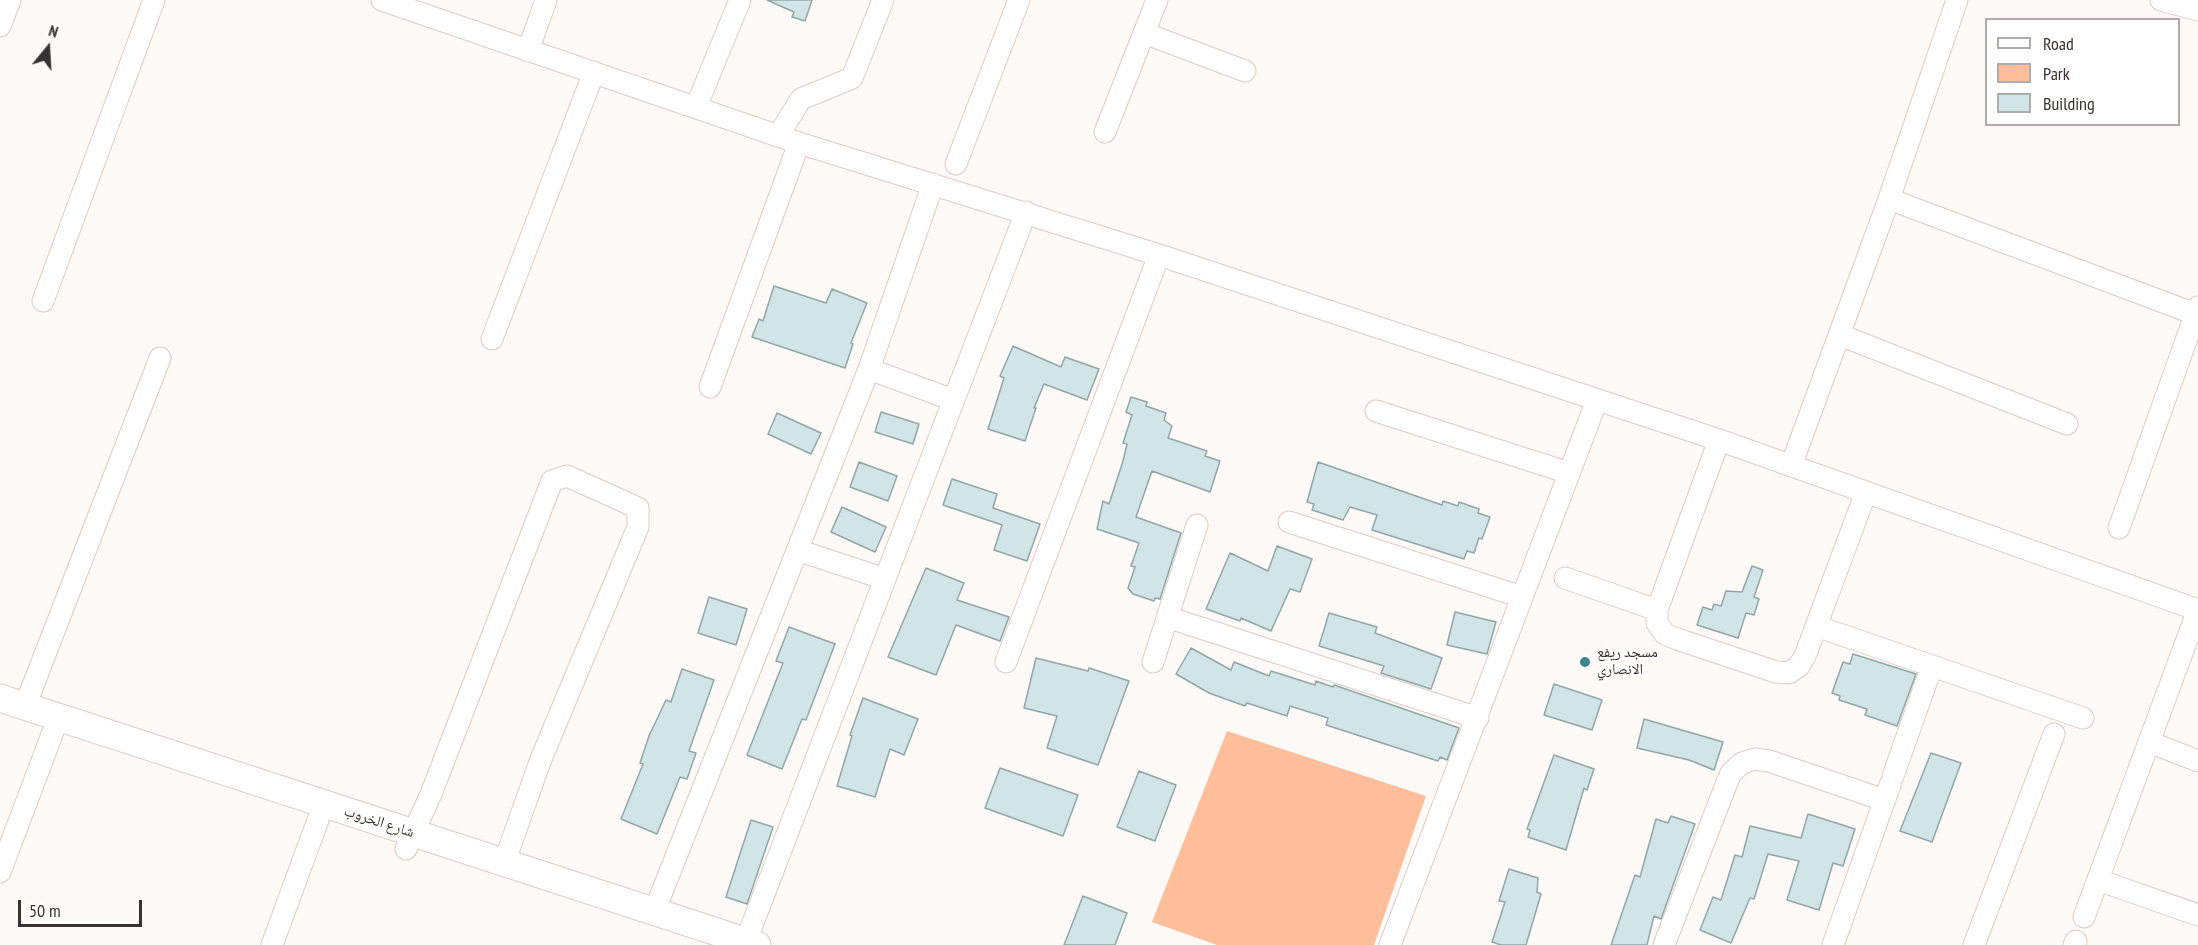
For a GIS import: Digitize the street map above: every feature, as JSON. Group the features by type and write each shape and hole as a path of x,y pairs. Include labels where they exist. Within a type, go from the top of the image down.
{"main road":[{"name":"شارع الخروب","path":"8,707 53,732 318,820 504,863 751,943"},
{"name":"شارع الخروب","path":"8,707 410,841 698,945"}],"street":[{"path":"0,26 10,0"},
{"path":"43,301 154,0"},
{"path":"382,0 799,143 1026,212 1597,400 1866,492 2198,610 2084,917"},
{"path":"528,51 546,0"},
{"path":"696,107 740,0"},
{"path":"778,136 801,99 852,78 883,0"},
{"path":"956,164 1019,0"},
{"path":"1105,132 1157,0"},
{"path":"1791,466 1890,199 1957,0"},
{"path":"2161,0 2198,10"},
{"path":"1144,33 1245,71"},
{"path":"492,339 594,72"},
{"path":"710,387 799,143"},
{"path":"654,912 869,369 933,184"},
{"path":"1890,199 2197,310 2119,528"},
{"path":"751,943 885,579 1026,212"},
{"path":"1006,662 1159,255"},
{"path":"1840,335 2067,424"},
{"path":"8,707 160,358"},
{"path":"869,369 953,400"},
{"path":"1390,945 1597,400"},
{"path":"1376,411 1569,473"},
{"path":"1719,441 1657,610 1657,623 1665,634 1776,672 1789,673 1799,666 1866,492"},
{"path":"410,841 552,481 567,476 638,508 639,527 542,759 504,863"},
{"path":"1289,522 1522,597"},
{"path":"1153,662 1197,525"},
{"path":"797,550 885,579"},
{"path":"1566,578 1657,610"},
{"path":"1167,618 1478,718"},
{"path":"1816,626 2083,717"},
{"path":"1833,945 1932,666"},
{"path":"0,872 53,732"},
{"path":"1974,945 2054,734"},
{"path":"2149,742 2198,761"},
{"path":"1664,945 1731,773 1742,763 1755,759 1769,761 1889,787"},
{"path":"272,945 318,820"},
{"path":"2098,880 2198,915"}],"green space":[{"path":"1227,731 1426,796 1374,945 1217,945 1152,922"}],"building":[{"path":"767,0 812,0 805,21 792,17 794,12"},
{"path":"774,286 826,303 832,289 867,303 851,343 853,344 845,368 752,337 759,319 763,321"},
{"path":"1013,346 1061,367 1065,357 1099,369 1087,400 1044,384 1034,408 1036,408 1025,441 988,429 1004,378 1000,376"},
{"path":"1131,397 1147,402 1146,406 1166,413 1164,420 1172,426 1168,438 1207,451 1205,456 1220,461 1210,492 1152,471 1136,517 1181,533 1160,599 1155,598 1154,601 1133,594 1128,588 1135,567 1131,566 1139,543 1097,529 1103,501 1109,504 1123,461 1127,444 1123,443 1132,415 1126,412"},
{"path":"881,412 919,424 913,444 875,432"},
{"path":"777,413 821,433 811,454 768,434"},
{"path":"859,462 897,476 888,501 850,487"},
{"path":"1318,462 1442,505 1443,501 1458,506 1459,502 1479,509 1478,513 1490,517 1482,539 1479,538 1474,553 1467,551 1464,559 1372,530 1377,515 1350,507 1343,520 1312,510 1314,504 1307,502"},
{"path":"952,479 997,494 993,508 1040,524 1027,561 994,550 1002,525 943,505"},
{"path":"842,507 886,527 875,552 831,532"},
{"path":"1277,546 1312,559 1300,592 1290,589 1271,631 1241,618 1240,621 1206,609 1230,553 1268,571"},
{"path":"1752,566 1763,570 1754,597 1759,599 1754,615 1746,613 1738,638 1697,625 1703,607 1712,610 1714,604 1721,606 1726,591 1742,592"},
{"path":"926,568 964,583 957,600 1009,617 1000,641 956,625 936,675 888,657"},
{"path":"709,597 747,609 736,645 698,633"},
{"path":"1455,612 1496,622 1487,654 1447,645"},
{"path":"1329,613 1377,627 1375,633 1442,658 1431,689 1381,673 1384,666 1319,646"},
{"path":"789,627 835,644 806,720 802,719 782,769 747,755 783,663 776,661"},
{"path":"1191,648 1231,670 1234,662 1269,676 1271,671 1315,685 1316,681 1333,687 1334,685 1459,728 1447,760 1440,757 1438,761 1326,725 1328,718 1290,706 1287,716 1247,703 1245,706 1209,693 1176,674"},
{"path":"1853,654 1916,674 1897,726 1865,715 1867,709 1839,700 1840,696 1832,693 1843,662 1850,664"},
{"path":"1036,658 1088,671 1089,668 1129,681 1098,765 1047,748 1057,716 1024,708"},
{"path":"682,669 714,680 689,751 696,753 687,779 680,777 657,834 621,819 643,764 640,763 649,736 666,700 671,702"},
{"path":"1554,684 1602,700 1592,730 1544,715"},
{"path":"863,698 918,719 904,755 890,749 875,797 837,786 852,736 850,735"},
{"path":"1644,719 1723,742 1714,770 1689,760 1637,748"},
{"path":"1931,753 1961,763 1932,842 1900,831"},
{"path":"1554,755 1594,769 1587,790 1584,788 1566,850 1528,837 1530,830 1527,829"},
{"path":"1000,768 1078,795 1063,836 985,808"},
{"path":"1139,771 1176,785 1155,841 1117,827"},
{"path":"1808,814 1855,829 1843,866 1833,863 1819,910 1787,900 1799,861 1768,854 1754,899 1750,898 1731,943 1700,930 1713,897 1721,900 1735,855 1742,857 1750,826 1801,838"},
{"path":"1671,816 1695,824 1661,919 1654,916 1647,945 1611,945 1635,875 1640,877 1656,819 1668,823"},
{"path":"751,820 773,827 747,904 726,897"},
{"path":"1509,869 1538,878 1537,892 1541,894 1526,945 1501,945 1492,942 1505,902 1499,901"},
{"path":"1083,896 1127,913 1115,945 1064,945"}],"place":[{"name":"مسجد ريفع الانصاري","path":"1585,662"}]}
